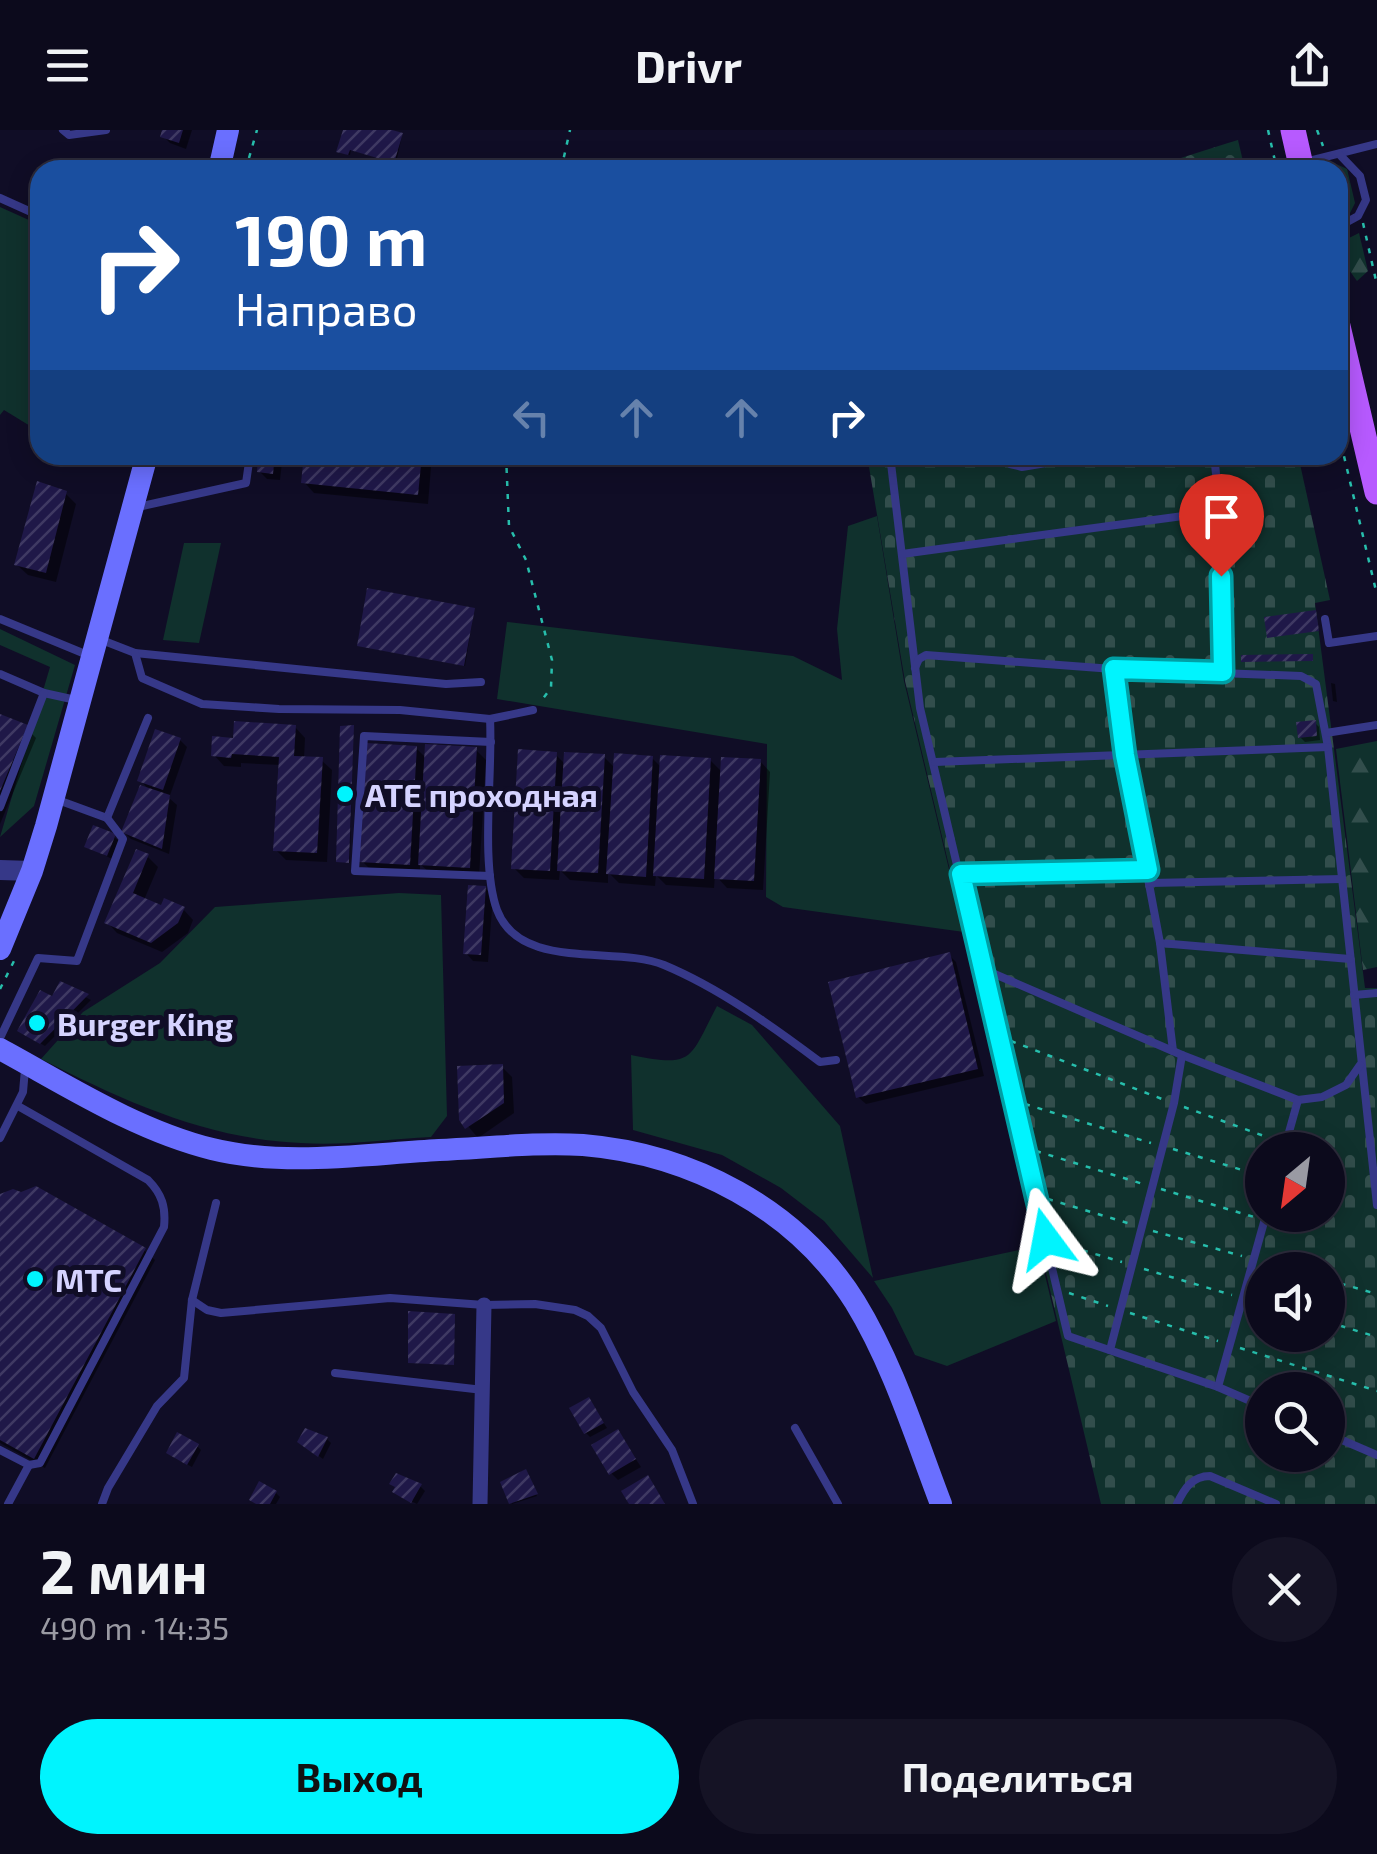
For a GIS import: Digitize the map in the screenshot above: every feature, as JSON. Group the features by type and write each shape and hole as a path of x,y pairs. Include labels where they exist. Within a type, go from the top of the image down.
{"main road":[{"path":"221,160 228,130"},
{"path":"1293,130 1293,160"},
{"path":"1348,369 1377,492"},
{"path":"0,949 21,902 46,826 145,465"},
{"path":"0,1049 126,1118 214,1150 325,1156 579,1145 668,1160 733,1188 800,1236 854,1301 888,1365 941,1504"}],"street":[{"path":"0,870 32,871"},
{"path":"480,1504 484,1305"}],"lane":[{"path":"63,130 69,135 106,130"},
{"path":"1317,160 1377,144"},
{"path":"1339,154 1345,160"},
{"path":"1348,163 1360,176 1366,200 1358,216 1348,222"},
{"path":"0,198 30,212"},
{"path":"134,508 246,484 249,465"},
{"path":"891,465 914,672 1068,1336 1245,1399"},
{"path":"1215,465 1220,511 1223,672"},
{"path":"902,554 1220,511"},
{"path":"0,619 96,648 446,684 481,682"},
{"path":"1325,619 1329,644 1377,636"},
{"path":"913,646 926,655 1114,669 1301,676 1312,680 1318,690 1328,746 1377,1205"},
{"path":"135,653 142,678 202,704 400,710 490,718 533,710"},
{"path":"914,672 918,660 926,655"},
{"path":"1110,1350 1174,1103 1178,1053 1125,755 1114,669"},
{"path":"0,674 44,693 81,702"},
{"path":"0,807 44,693"},
{"path":"107,818 148,718"},
{"path":"490,718 490,876 498,914 516,936 542,949 661,963 734,1003 820,1062 836,1060"},
{"path":"1326,733 1377,725"},
{"path":"490,876 355,871 364,736 491,742"},
{"path":"934,762 1328,746"},
{"path":"0,1038 38,958 76,961 123,839 107,818 54,798"},
{"path":"961,874 1148,870"},
{"path":"1150,882 1342,879"},
{"path":"1160,943 1350,959"},
{"path":"983,969 1298,1100 1322,1097 1346,1085 1358,1085 1365,1090"},
{"path":"1354,996 1377,994"},
{"path":"1346,1085 1362,1060"},
{"path":"0,1138 18,1106 26,1076 23,1062"},
{"path":"1289,1132 1298,1100"},
{"path":"0,1450 29,1466 40,1463 164,1227 166,1212 158,1190 148,1180 18,1106"},
{"path":"102,1504 158,1406 184,1378 192,1300 216,1203"},
{"path":"1218,1387 1245,1291"},
{"path":"192,1300 221,1313 390,1298 484,1305 535,1304 575,1310 601,1328 633,1392 672,1450 694,1504"},
{"path":"335,1373 484,1390"},
{"path":"795,1428 838,1504"},
{"path":"1345,1441 1377,1455"},
{"path":"8,1504 29,1466"},
{"path":"1177,1504 1192,1480 1210,1476 1276,1504"}],"path":[{"path":"249,158 258,130"},
{"path":"563,160 570,130"},
{"path":"1268,130 1288,160"},
{"path":"1317,130 1329,156"},
{"path":"1358,216 1368,237 1377,284"},
{"path":"506,465 509,526 526,560 552,660 551,688 533,710"},
{"path":"1346,465 1377,595"},
{"path":"998,1036 1247,1132"},
{"path":"1013,1100 1245,1171"},
{"path":"1036,1196 1245,1256"},
{"path":"1046,1239 1243,1298"},
{"path":"1345,1285 1377,1294"},
{"path":"1057,1289 1377,1390"},
{"path":"1345,1327 1377,1336"}],"green space":[{"path":"1238,140 1243,160 1174,160"},
{"path":"1348,173 1355,203 1348,217"},
{"path":"0,207 30,220 30,426 4,410 0,415"},
{"path":"1359,233 1368,271 1357,281 1348,269 1349,238"},
{"path":"869,465 1300,465 1330,600 1315,603 1365,988 1377,988 1377,1504 1101,1504 905,681"},
{"path":"877,516 904,681 964,932 783,907 766,897 767,744 497,699 507,622 793,656 842,680 837,629 848,526"},
{"path":"184,543 221,543 199,643 163,640"},
{"path":"0,629 75,665 34,806 0,837 50,667 0,645"},
{"path":"1377,741 1377,967 1363,970 1336,749"},
{"path":"399,893 441,895 447,1116 431,1137 317,1144 232,1134 135,1103 41,1059 83,1012 160,963 215,907"},
{"path":"717,1006 752,1025 840,1126 873,1278 824,1221 781,1188 722,1155 633,1130 631,1055 668,1060 688,1055"},
{"path":"1038,1246 1056,1321 947,1366 915,1355 874,1281"}],"building":[{"path":"162,130 183,130 179,143 160,137"},
{"path":"343,130 403,133 395,160 350,150 348,155 336,152"},
{"path":"257,465 274,465 273,474 257,472"},
{"path":"303,465 421,465 418,495 301,483"},
{"path":"37,481 67,491 46,573 14,565"},
{"path":"367,588 475,608 464,666 357,646"},
{"path":"1316,610 1319,631 1267,638 1264,617"},
{"path":"1313,654 1313,661 1241,662 1241,655"},
{"path":"0,714 28,725 0,791"},
{"path":"1316,720 1317,736 1298,738 1296,722"},
{"path":"234,721 296,725 294,756 323,757 317,853 273,851 279,757 211,756 212,736 233,738"},
{"name":"АТЕ проходная","path":"354,725 349,863 336,862 340,726"},
{"path":"155,729 181,738 163,790 137,781"},
{"path":"366,743 417,746 410,865 359,862"},
{"path":"425,744 477,747 470,868 418,865"},
{"path":"518,749 557,752 550,871 511,869"},
{"path":"564,752 605,754 598,873 557,871"},
{"path":"614,753 653,756 646,877 606,874"},
{"path":"660,755 711,758 704,879 653,876"},
{"path":"721,757 761,759 754,881 714,879"},
{"path":"140,785 170,795 162,849 121,832"},
{"path":"93,825 116,834 107,856 84,847"},
{"path":"136,849 149,854 133,893 161,905 164,898 185,907 178,923 151,943 104,923"},
{"path":"468,885 486,886 481,955 463,954"},
{"path":"950,952 978,1069 856,1098 828,982"},
{"path":"60,981 89,994 40,1044 17,1031 40,990 52,996"},
{"path":"503,1064 504,1103 465,1129 459,1120 457,1066"},
{"path":"36,1186 146,1248 34,1459 0,1440 0,1194"},
{"path":"408,1311 455,1314 454,1365 408,1363"},
{"path":"589,1397 604,1423 584,1434 569,1408"},
{"path":"305,1428 328,1437 318,1457 297,1442"},
{"path":"618,1429 636,1459 609,1475 591,1445"},
{"path":"177,1432 199,1444 187,1465 166,1453"},
{"path":"526,1469 538,1494 509,1504 500,1482"},
{"path":"396,1473 422,1484 411,1503 392,1492 395,1487 389,1484"},
{"path":"648,1475 665,1504 629,1504 621,1491"},
{"path":"259,1481 277,1491 270,1504 249,1500"}],"place":[{"name":"АТЕ проходная","path":"345,794"},
{"name":"Burger King","path":"37,1023"},
{"name":"МТС","path":"35,1279"}],"route":[{"path":"1046,1239 961,874 1148,870 1125,755 1114,669 1223,672 1221,576"}]}
